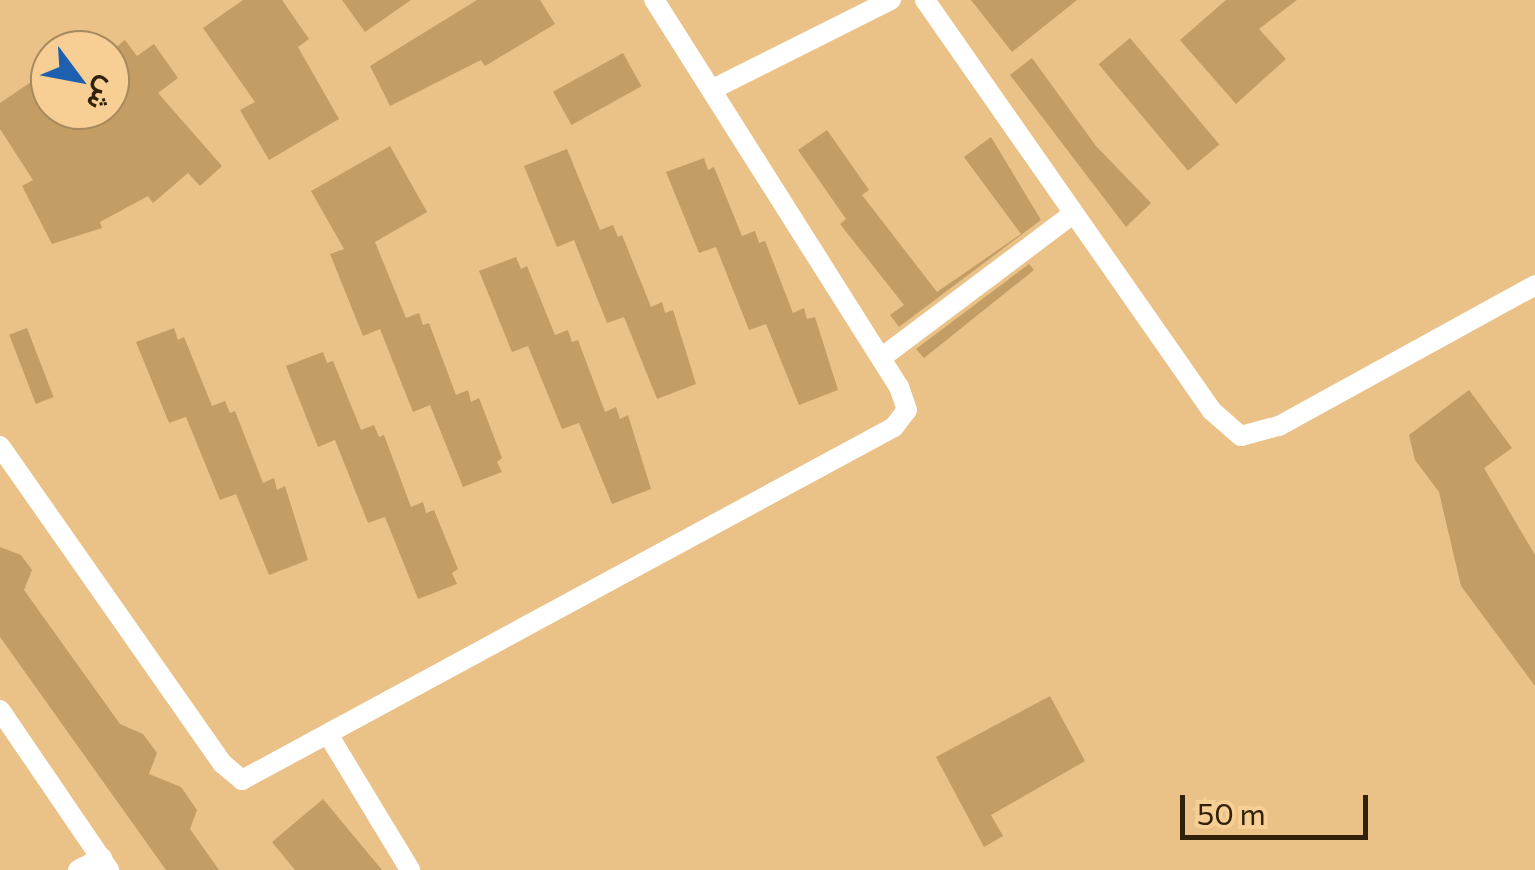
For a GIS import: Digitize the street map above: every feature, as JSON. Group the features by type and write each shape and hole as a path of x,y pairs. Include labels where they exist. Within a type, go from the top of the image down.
{"street":[{"path":"0,446 230,773 249,778 894,427 907,406 881,358 714,89 654,0"},
{"path":"714,89 890,0"},
{"path":"925,0 1212,411 1242,436 1279,426 1535,285"},
{"path":"881,358 1074,213"},
{"path":"0,710 106,864 78,870"},
{"path":"329,736 410,870"}],"building":[{"path":"243,0 282,0 309,39 298,47 339,119 269,160 240,110 255,102 203,28"},
{"path":"342,0 411,0 365,32"},
{"path":"477,0 540,0 555,24 485,66 481,60 390,106 370,66"},
{"path":"971,0 1077,0 1012,52"},
{"path":"1226,0 1297,0 1259,29 1286,59 1236,104 1180,40"},
{"path":"1130,38 1219,144 1188,171 1099,64"},
{"path":"154,44 178,78 158,93 222,166 200,186 188,173 153,203 148,196 100,222 102,228 52,244 22,186 33,180 0,129 0,103 30,83 30,130 130,130 130,47 137,56"},
{"path":"623,53 641,86 571,125 553,92"},
{"path":"1032,58 1096,146 1151,203 1126,227 1010,75"},
{"path":"827,130 869,190 862,195 937,292 1021,234 964,157 991,137 1041,220 899,327 890,315 904,305 840,224 846,219 798,150"},
{"path":"390,146 427,212 375,242 406,318 419,313 423,325 429,323 456,395 468,390 471,402 479,398 502,458 497,462 502,472 463,487 430,405 413,412 380,329 363,336 330,254 344,249 311,191"},
{"path":"567,149 600,230 613,225 618,237 622,235 651,307 662,302 665,313 673,310 696,384 657,399 624,317 607,323 574,240 557,247 524,166"},
{"path":"704,158 708,170 714,167 742,236 755,231 759,243 765,241 793,313 804,308 807,319 815,317 838,390 799,405 766,324 749,330 716,247 699,253 666,172"},
{"path":"516,257 521,269 527,266 555,335 568,330 572,342 578,340 605,412 616,407 620,419 628,415 651,489 612,504 579,423 562,429 528,346 512,352 479,271"},
{"path":"1029,264 1034,270 924,358 916,349"},
{"path":"27,328 54,397 36,404 9,335"},
{"path":"174,328 178,340 184,337 212,406 225,401 230,413 235,411 263,483 274,478 277,490 285,486 308,560 269,575 236,494 220,500 186,417 169,423 136,342"},
{"path":"323,352 327,363 333,361 361,430 374,425 379,437 384,435 411,507 423,502 426,513 434,510 458,569 452,573 457,584 418,599 385,517 368,523 335,440 318,447 286,366"},
{"path":"1469,390 1512,448 1484,468 1535,555 1535,686 1461,586 1439,492 1415,460 1409,435"},
{"path":"0,547 21,555 32,570 24,590 120,724 143,734 157,753 149,774 181,787 197,810 190,829 219,870 166,870 0,637"},
{"path":"1050,696 1085,761 991,815 1003,836 984,847 936,757"},
{"path":"323,799 382,870 295,870 272,842"}]}
